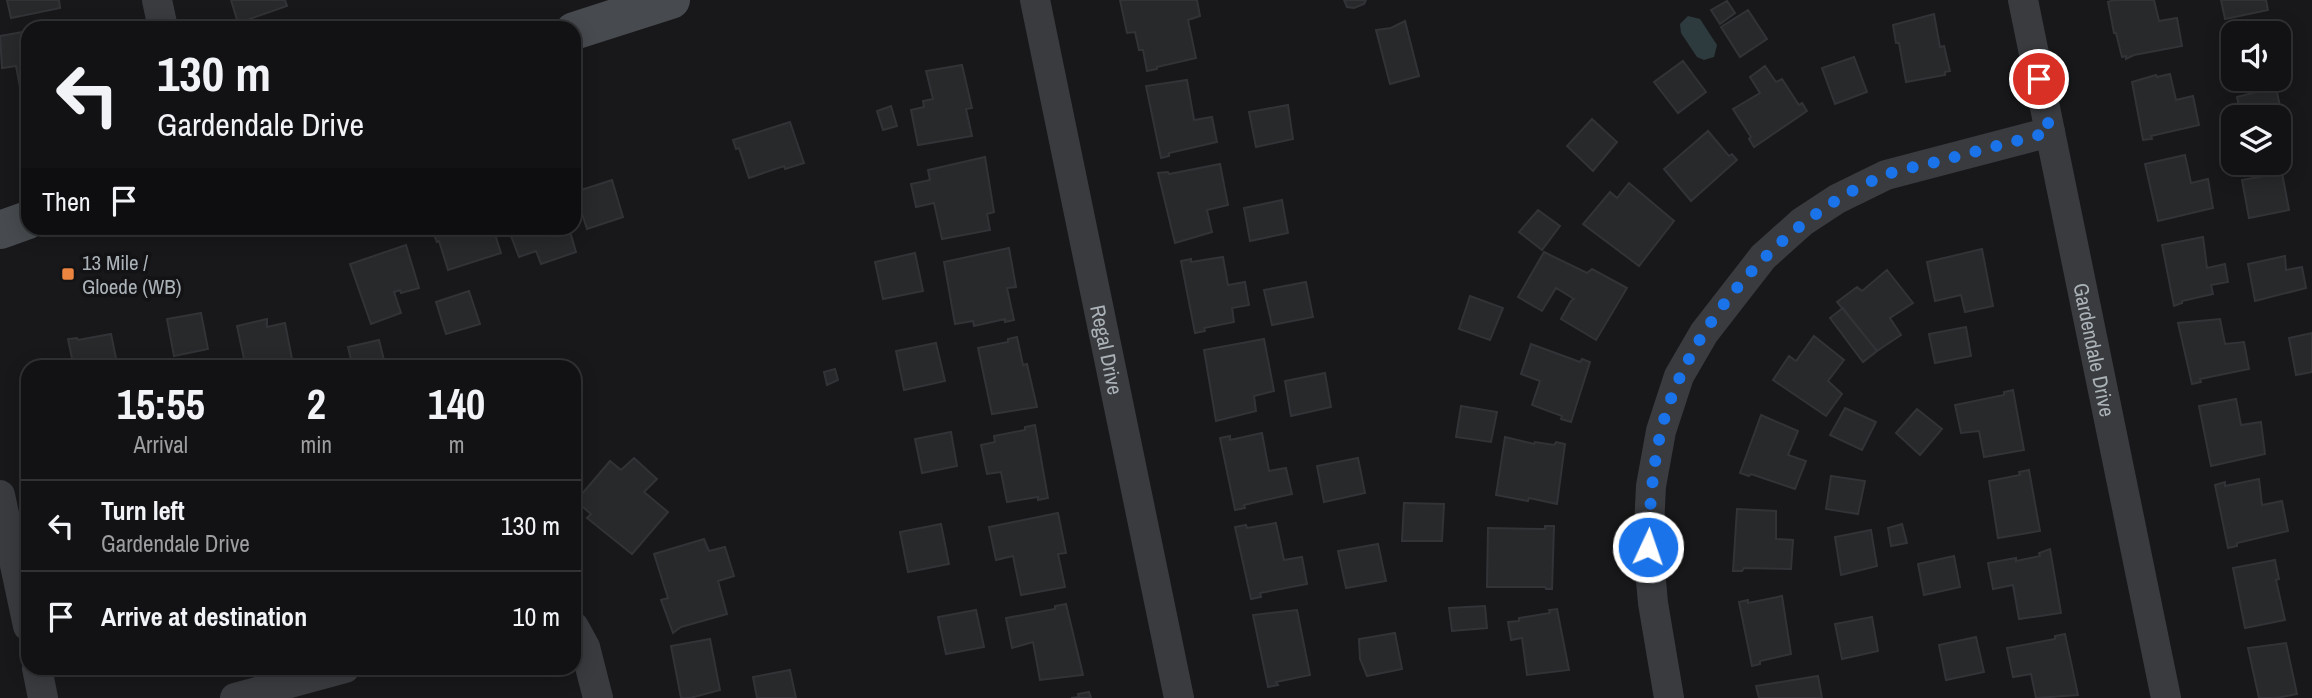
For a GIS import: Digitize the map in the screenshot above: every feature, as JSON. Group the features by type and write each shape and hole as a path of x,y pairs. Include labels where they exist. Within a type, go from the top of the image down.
{"main road":[{"path":"581,30 671,0"},
{"path":"0,229 21,222"}],"street":[{"path":"157,0 162,21"},
{"name":"Regal Drive","path":"1035,0 1179,698"},
{"name":"Gardendale Drive","path":"2023,0 2166,698"},
{"path":"1669,698 1660,653 1649,558 1651,486 1661,430 1679,376 1704,333 1763,257 1802,222 1837,199 1886,174 2050,132"},
{"path":"0,495 21,593"},
{"path":"581,640 598,698"},
{"path":"38,675 43,698"},
{"path":"235,698 319,675"}],"shaded area":[{"path":"1688,16 1700,19 1717,45 1714,57 1704,60 1697,57 1681,33 1680,24"}],"building":[{"path":"7,0 59,0 60,8 11,18"},
{"path":"231,0 285,0 287,6 237,21"},
{"path":"1120,0 1197,0 1200,16 1188,20 1196,58 1147,71 1143,50 1139,50 1135,32 1127,33"},
{"path":"1344,0 1366,0 1364,4 1354,8 1347,7"},
{"path":"2154,0 2159,21 2177,18 2182,46 2126,59 2126,56 2122,57 2108,2"},
{"path":"2221,0 2266,0 2268,10 2225,19"},
{"path":"1727,1 1735,13 1720,24 1711,10"},
{"path":"1748,10 1767,39 1740,57 1721,27"},
{"path":"1934,14 1940,47 1944,46 1950,71 1945,72 1945,75 1906,82 1893,25"},
{"path":"1405,21 1419,76 1390,84 1376,30 1391,28"},
{"path":"21,32 21,92 16,66 2,68 0,36"},
{"path":"1854,57 1867,92 1835,104 1822,68"},
{"path":"1683,61 1706,92 1678,113 1654,82"},
{"path":"962,65 972,108 966,109 972,136 918,145 911,110 924,107 923,101 933,99 926,71"},
{"path":"1765,66 1776,82 1782,79 1799,105 1802,103 1807,111 1754,147 1749,139 1751,137 1733,109 1760,93 1750,77"},
{"path":"2170,74 2176,100 2193,96 2199,125 2143,140 2132,82"},
{"path":"1187,80 1194,120 1212,117 1217,142 1169,153 1169,156 1161,158 1146,86"},
{"path":"2260,91 2277,91 2280,105 2239,105 2237,97"},
{"path":"1288,105 1293,139 1256,147 1249,112"},
{"path":"891,106 897,126 883,130 877,111"},
{"path":"1592,119 1617,142 1593,171 1567,146"},
{"path":"790,122 804,163 785,169 784,166 749,178 739,148 736,149 733,140"},
{"path":"1708,131 1729,156 1732,154 1737,160 1691,201 1664,169"},
{"path":"2185,155 2191,183 2208,179 2213,208 2158,221 2145,164"},
{"path":"985,157 994,212 987,214 990,230 942,239 934,203 916,207 911,184 930,180 928,170"},
{"path":"1220,164 1228,205 1207,210 1212,232 1175,243 1158,173 1169,174"},
{"path":"2282,175 2289,210 2249,218 2242,180"},
{"path":"612,180 623,217 587,229 581,210 581,190"},
{"path":"1629,183 1674,221 1639,266 1583,224 1610,192 1617,198"},
{"path":"1282,200 1288,233 1250,241 1244,208"},
{"path":"1538,210 1560,226 1542,250 1519,232"},
{"path":"434,235 495,235 501,253 448,270 439,241 437,242"},
{"path":"511,235 571,235 576,252 541,264 536,251 519,257"},
{"path":"2203,237 2207,268 2225,264 2228,282 2211,285 2213,294 2182,301 2174,306 2162,245"},
{"path":"406,245 419,288 394,292 401,313 371,324 350,264"},
{"path":"1009,248 1016,287 1007,288 1014,320 1005,322 1005,319 974,326 973,321 955,324 944,262"},
{"path":"1982,249 1993,306 1965,312 1961,295 1935,301 1927,262"},
{"path":"1544,252 1587,273 1592,269 1627,288 1596,340 1561,319 1574,299 1556,288 1542,311 1518,297"},
{"path":"915,253 923,291 883,299 875,262"},
{"path":"2285,256 2286,270 2302,267 2306,288 2255,301 2248,264"},
{"path":"1223,257 1228,285 1245,282 1249,305 1232,308 1234,322 1204,328 1205,331 1195,333 1181,261"},
{"path":"1887,270 1913,303 1890,318 1901,335 1877,351 1837,302 1857,287 1862,291"},
{"path":"1306,282 1313,317 1272,325 1264,290"},
{"path":"469,291 480,324 446,334 436,302"},
{"path":"1470,296 1503,308 1490,340 1459,329"},
{"path":"1843,308 1877,351 1863,362 1830,318"},
{"path":"201,313 208,349 174,356 167,319"},
{"path":"267,319 267,327 285,323 292,359 244,360 237,326"},
{"path":"2220,319 2225,344 2244,342 2249,369 2200,379 2201,382 2192,384 2178,323"},
{"path":"1966,327 1971,356 1935,363 1929,334"},
{"path":"2312,333 2312,372 2296,375 2289,338"},
{"path":"111,334 116,360 72,360 68,339 78,340"},
{"path":"1814,336 1844,360 1828,381 1842,394 1826,416 1773,380 1789,356 1796,361"},
{"path":"1017,337 1023,365 1027,364 1037,407 992,414 978,348 1008,342 1008,339"},
{"path":"1264,339 1274,391 1254,396 1256,411 1216,421 1204,350"},
{"path":"379,340 384,360 351,360 348,347"},
{"path":"936,343 945,381 904,390 896,351"},
{"path":"1531,344 1580,362 1582,359 1590,362 1571,422 1532,405 1540,381 1521,374"},
{"path":"835,369 838,380 827,385 824,372"},
{"path":"1325,373 1331,407 1291,416 1285,381"},
{"path":"2013,390 2024,450 1984,457 1979,431 1961,433 1955,405 2004,395 2004,392"},
{"path":"2236,399 2241,425 2261,422 2265,454 2211,466 2199,406"},
{"path":"1461,406 1497,412 1491,442 1456,437"},
{"path":"1845,408 1876,422 1862,450 1830,435"},
{"path":"1917,409 1942,429 1920,455 1896,433"},
{"path":"1761,415 1798,431 1788,455 1806,461 1795,489 1751,474 1749,476 1740,473"},
{"path":"1035,425 1048,498 1007,502 1001,472 987,474 981,445 995,442 994,436 1025,430 1025,427"},
{"path":"951,432 957,466 922,473 915,439"},
{"path":"1262,433 1269,471 1286,468 1292,494 1244,505 1245,508 1235,510 1220,438 1230,436 1230,440"},
{"path":"1505,437 1534,444 1565,444 1557,504 1496,495"},
{"path":"634,458 657,479 644,492 668,512 632,554 587,518 591,514 581,505 581,495 610,461 621,470"},
{"path":"1358,458 1365,493 1324,502 1317,466"},
{"path":"2029,470 2040,531 1998,538 1989,481 2020,475 2019,472"},
{"path":"1831,476 1865,481 1858,514 1826,509"},
{"path":"2259,479 2262,505 2282,501 2288,531 2237,543 2237,546 2228,548 2215,485 2225,482 2225,486"},
{"path":"1404,503 1444,504 1442,541 1402,541"},
{"path":"1737,509 1776,511 1776,539 1793,540 1791,569 1744,568 1742,571 1733,571"},
{"path":"1058,513 1066,553 1058,554 1065,587 1021,595 1013,556 996,560 989,527"},
{"path":"1276,523 1284,560 1302,557 1307,584 1260,593 1261,597 1251,599 1235,527 1246,525 1247,528"},
{"path":"941,524 949,564 908,572 900,532"},
{"path":"1902,524 1907,543 1891,546 1888,528"},
{"path":"1545,526 1554,526 1552,589 1487,587 1488,528 1545,529"},
{"path":"1871,530 1877,566 1841,575 1835,537"},
{"path":"704,539 709,551 725,547 734,576 718,581 727,614 681,627 673,633 661,600 668,598 654,554"},
{"path":"1378,544 1386,581 1346,588 1338,551"},
{"path":"2050,549 2061,613 2019,619 2013,585 1993,589 1988,563 2040,556 2039,553"},
{"path":"1954,556 1960,587 1924,595 1918,564"},
{"path":"2275,560 2279,579 2276,580 2285,620 2245,628 2233,568"},
{"path":"1782,596 1791,654 1760,661 1760,664 1752,666 1739,602 1748,600 1748,603"},
{"path":"1066,604 1083,675 1040,680 1033,642 1012,648 1006,618 1055,609 1055,606"},
{"path":"1485,606 1487,628 1452,631 1449,608"},
{"path":"1557,609 1569,670 1527,675 1522,638 1511,640 1508,622"},
{"path":"976,610 984,647 946,654 938,617"},
{"path":"1297,610 1310,675 1276,682 1278,685 1268,687 1253,615"},
{"path":"1872,617 1878,651 1842,659 1835,624"},
{"path":"1395,633 1402,669 1367,676 1360,659 1359,639"},
{"path":"2065,634 2078,695 2036,698 2031,674 2013,677 2007,648 2055,639 2055,636"},
{"path":"1976,637 1984,672 1946,680 1939,645"},
{"path":"710,639 720,690 681,698 671,646"},
{"path":"2286,643 2297,694 2259,698 2248,648"},
{"path":"790,670 796,698 757,698 753,677"},
{"path":"1818,676 1822,698 1759,698 1756,686"},
{"path":"1089,692 1091,698 1071,698 1079,697 1078,694"}],"place":[{"name":"13 Mile / Gloede (WB)","path":"68,274"}],"route":[{"path":"1648,547 1651,486 1661,430 1679,376 1704,333 1763,257 1802,222 1837,199 1886,174 2050,132 2039,79"}]}
